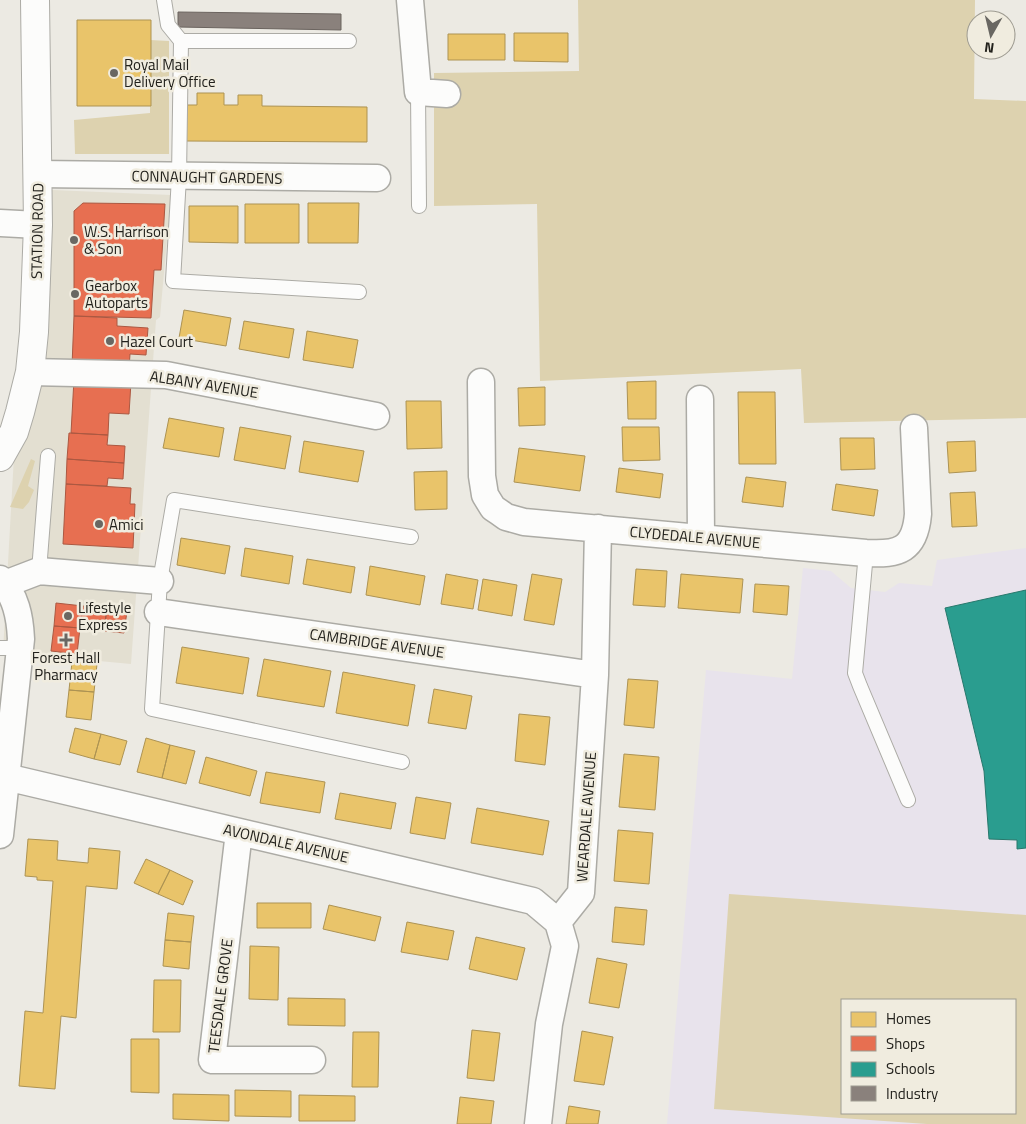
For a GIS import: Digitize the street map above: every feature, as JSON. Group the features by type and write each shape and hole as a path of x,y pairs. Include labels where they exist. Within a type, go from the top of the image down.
{"main road":[{"name":"STATION ROAD","path":"0,457 14,432 30,372 34,332 38,225 35,0"}],"street":[{"path":"410,0 418,92 447,94"},
{"name":"CONNAUGHT GARDENS","path":"38,174 377,178"},
{"path":"0,224 38,225"},
{"name":"ALBANY AVENUE","path":"30,372 166,375 376,416"},
{"name":"CLYDEDALE AVENUE","path":"481,382 482,476 485,495 493,508 506,517 524,522 882,554 897,551 914,534 918,514 914,428"},
{"path":"700,399 701,537"},
{"name":"WEARDALE AVENUE","path":"558,922 581,893 595,675 598,528"},
{"path":"0,835 6,777 5,747 10,648 21,622 18,606 2,581 39,571 160,581"},
{"name":"CAMBRIDGE AVENUE","path":"158,612 595,675"},
{"name":"AVONDALE AVENUE","path":"6,777 533,901 558,922"},
{"name":"TEESDALE GROVE","path":"239,832 212,1060 312,1060"},
{"path":"538,1124 549,1024 565,946 558,922"}],"lane":[{"path":"164,0 168,25 181,41 179,177 173,281 359,292"},
{"path":"181,41 349,41"},
{"path":"418,92 419,206"},
{"path":"39,571 48,456"},
{"path":"402,762 152,709 160,581 174,500 411,537"},
{"path":"866,552 855,673 908,800"}],"shaded area":[{"path":"578,0 975,0 975,10 966,10 966,60 974,60 974,99 1026,101 1026,418 804,423 801,369 540,381 537,204 434,206 434,73 579,71"},
{"path":"150,40 169,41 169,154 75,154 74,120 150,113"},
{"path":"29,189 171,195 160,317 156,320 131,664 3,652"},
{"path":"31,459 35,461 28,486 34,490 29,502 23,509 10,507"},
{"path":"1026,548 1026,1124 667,1124 706,670 792,679 803,568 831,571 851,588 885,592 899,583 932,586 937,560"},
{"path":"729,894 1026,915 1026,1124 927,1124 714,1109"}],"building: Homes":[{"name":"Royal Mail Delivery Office","path":"77,20 151,20 151,106 77,106"},
{"path":"514,33 568,33 568,62 514,61"},
{"path":"448,34 505,34 505,60 448,60"},
{"path":"197,93 224,93 224,105 238,105 238,95 262,95 262,106 367,107 367,142 186,141 186,105 197,105"},
{"path":"308,203 359,203 358,243 308,243"},
{"path":"245,204 299,204 299,243 245,243"},
{"path":"189,206 238,206 238,243 189,242"},
{"path":"184,310 231,318 226,346 179,338"},
{"path":"244,321 294,329 289,358 239,349"},
{"path":"307,331 358,340 353,368 303,360"},
{"path":"656,381 656,419 628,419 627,382"},
{"path":"545,387 545,425 519,426 518,388"},
{"path":"738,392 775,392 776,464 739,464"},
{"path":"406,401 441,401 442,448 407,449"},
{"path":"169,418 224,428 219,457 163,448"},
{"path":"240,427 291,436 285,469 234,460"},
{"path":"622,427 659,427 660,460 623,461"},
{"path":"840,438 874,438 875,469 841,470"},
{"path":"304,441 364,451 358,482 299,472"},
{"path":"975,441 976,471 949,473 947,442"},
{"path":"519,448 585,456 580,491 514,482"},
{"path":"619,468 663,474 660,498 616,492"},
{"path":"447,471 447,509 415,510 414,472"},
{"path":"746,477 786,482 783,507 742,502"},
{"path":"836,484 878,490 874,516 832,510"},
{"path":"975,492 977,526 952,527 950,493"},
{"path":"181,538 230,546 225,574 177,565"},
{"path":"245,548 293,556 289,584 241,576"},
{"path":"307,559 355,567 351,593 303,584"},
{"path":"370,566 425,576 420,605 366,595"},
{"path":"636,569 667,571 665,607 633,605"},
{"path":"446,574 478,580 473,609 441,604"},
{"path":"532,574 562,579 554,625 524,620"},
{"path":"681,574 743,579 740,613 678,608"},
{"path":"483,579 517,585 512,616 478,610"},
{"path":"755,584 789,586 787,615 753,612"},
{"path":"182,647 249,658 243,694 176,683"},
{"path":"264,659 331,671 324,707 257,696"},
{"path":"72,662 97,664 94,692 69,690"},
{"path":"343,672 415,685 408,726 336,713"},
{"path":"628,679 658,681 654,728 624,725"},
{"path":"434,689 472,696 466,729 428,723"},
{"path":"69,690 94,692 91,720 66,717"},
{"path":"519,714 550,717 545,765 515,761"},
{"path":"75,728 101,734 94,759 69,752"},
{"path":"101,734 127,741 120,765 94,759"},
{"path":"146,738 170,745 162,778 137,772"},
{"path":"170,745 195,751 186,784 162,778"},
{"path":"624,754 659,757 655,810 619,807"},
{"path":"206,757 257,771 250,796 199,783"},
{"path":"266,772 325,782 320,813 260,803"},
{"path":"340,793 396,803 391,829 335,819"},
{"path":"416,797 451,803 445,839 410,833"},
{"path":"477,808 549,821 543,855 471,843"},
{"path":"618,830 653,833 649,884 614,881"},
{"path":"28,839 58,841 57,860 88,863 89,848 120,851 117,889 86,886 76,1018 61,1016 55,1089 19,1086 25,1011 43,1013 53,881 37,880 37,877 25,876"},
{"path":"146,859 170,870 158,894 134,883"},
{"path":"170,870 193,881 183,905 158,894"},
{"path":"257,903 311,903 311,928 257,928"},
{"path":"329,905 381,917 375,941 323,929"},
{"path":"615,907 647,910 644,945 612,942"},
{"path":"168,913 194,916 191,942 165,940"},
{"path":"407,922 454,931 448,960 401,952"},
{"path":"476,937 525,948 517,980 469,969"},
{"path":"165,940 191,942 189,969 163,966"},
{"path":"250,946 279,947 278,1000 249,999"},
{"path":"597,958 627,964 619,1008 589,1003"},
{"path":"154,980 181,980 180,1032 153,1032"},
{"path":"288,998 345,999 345,1026 288,1025"},
{"path":"472,1030 500,1033 494,1081 467,1078"},
{"path":"582,1031 613,1037 604,1085 574,1081"},
{"path":"353,1032 379,1032 378,1087 352,1087"},
{"path":"131,1039 159,1039 159,1093 131,1092"},
{"path":"235,1090 291,1091 291,1117 235,1116"},
{"path":"173,1094 229,1095 229,1121 173,1119"},
{"path":"299,1095 355,1096 355,1121 299,1121"},
{"path":"460,1097 494,1101 491,1124 457,1124"},
{"path":"569,1106 600,1111 598,1124 566,1124"}],"building: Shops":[{"path":"83,203 165,204 161,270 154,270 151,318 74,316 74,211"},
{"name":"Hazel Court","path":"74,316 117,318 117,326 148,328 146,355 130,354 129,369 72,366"},
{"path":"74,379 131,382 129,414 109,413 108,435 71,433"},
{"path":"69,433 108,435 107,445 125,446 124,463 67,459"},
{"path":"67,459 124,463 123,479 108,478 107,486 66,484"},
{"name":"Amici","path":"66,484 131,488 130,504 135,504 133,548 63,544"},
{"name":"Lifestyle Express","path":"56,603 83,606 80,628 54,626"},
{"path":"83,606 107,608 104,631 80,628"},
{"path":"107,608 127,611 124,633 104,631"},
{"name":"Forest Hall Pharmacy","path":"54,626 80,628 77,654 51,651"}],"building: Schools":[{"path":"1026,590 1026,848 1017,849 1017,840 989,839 984,771 945,608"}],"building: Industry":[{"path":"178,12 341,14 341,30 178,27"}],"place":[{"name":"Royal Mail Delivery Office","path":"114,73"},
{"name":"W.S. Harrison & Son","path":"74,240"},
{"name":"Gearbox Autoparts","path":"75,294"},
{"name":"Hazel Court","path":"110,341"},
{"name":"Amici","path":"99,524"},
{"name":"Lifestyle Express","path":"68,616"},
{"name":"Forest Hall Pharmacy","path":"66,640"}]}
